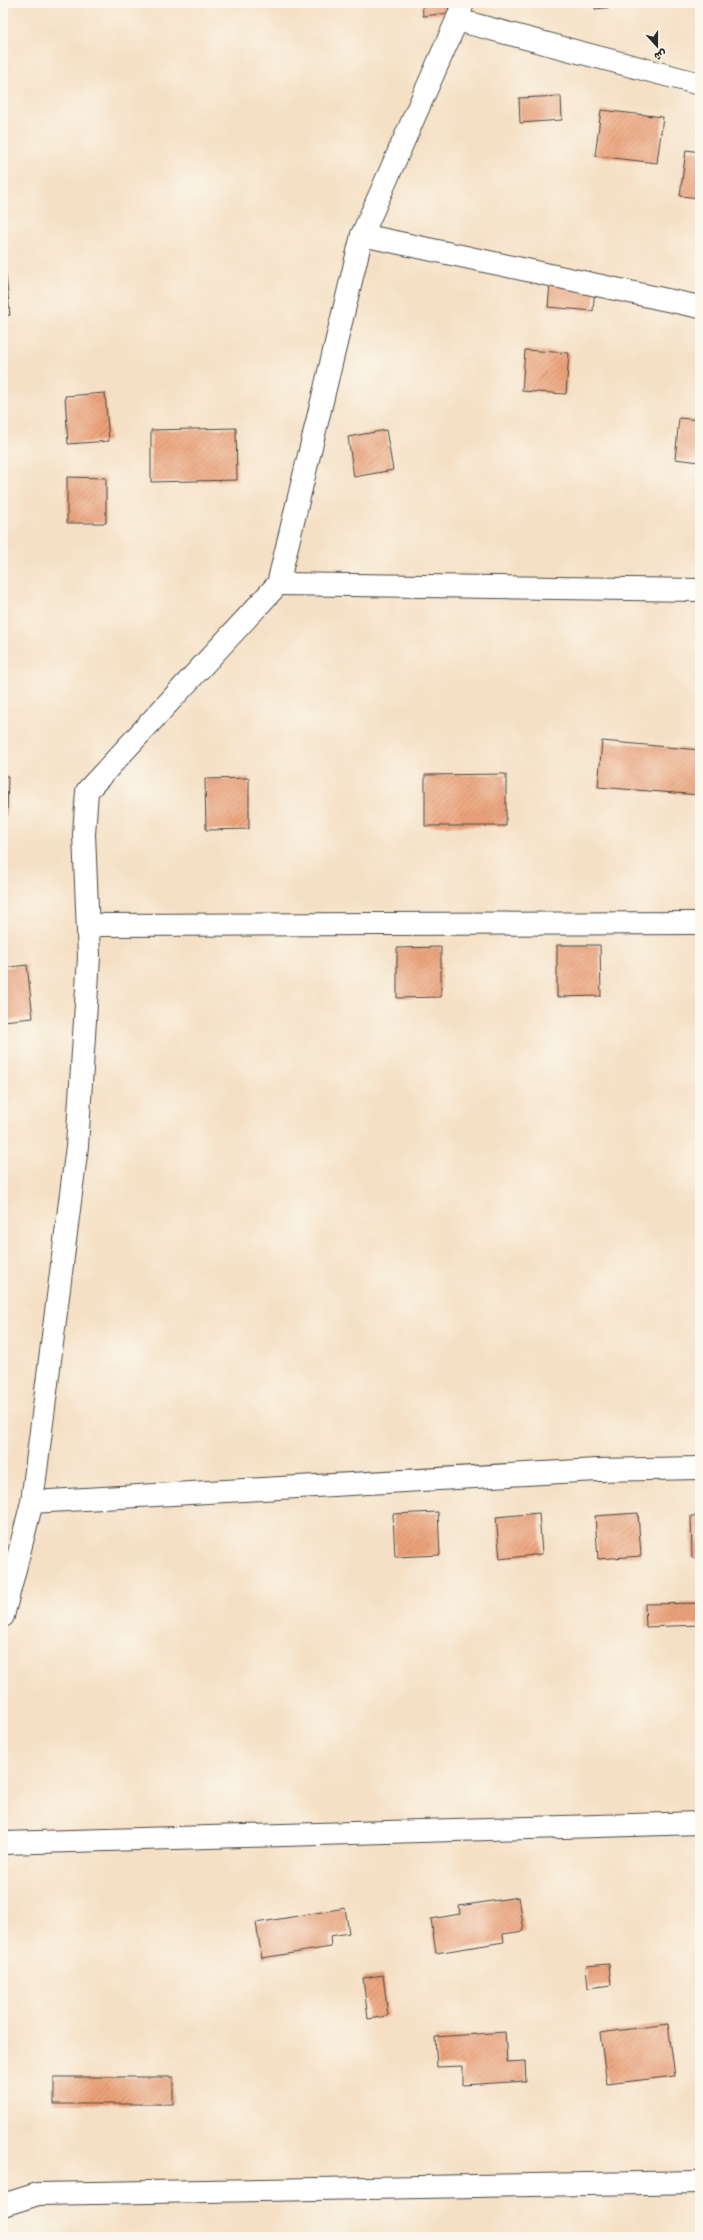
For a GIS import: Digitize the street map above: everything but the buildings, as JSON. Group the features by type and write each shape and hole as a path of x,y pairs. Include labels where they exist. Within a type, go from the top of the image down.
{"street":[{"path":"3,1616 32,1502 77,1146 89,957 84,834 87,791 278,584 362,235 460,12 700,84"},
{"path":"362,235 700,307"},
{"path":"278,584 700,590"},
{"path":"88,925 700,923"},
{"path":"32,1502 589,1470 700,1468"},
{"path":"3,1843 700,1823"},
{"path":"3,2205 38,2194 700,2182"}]}
